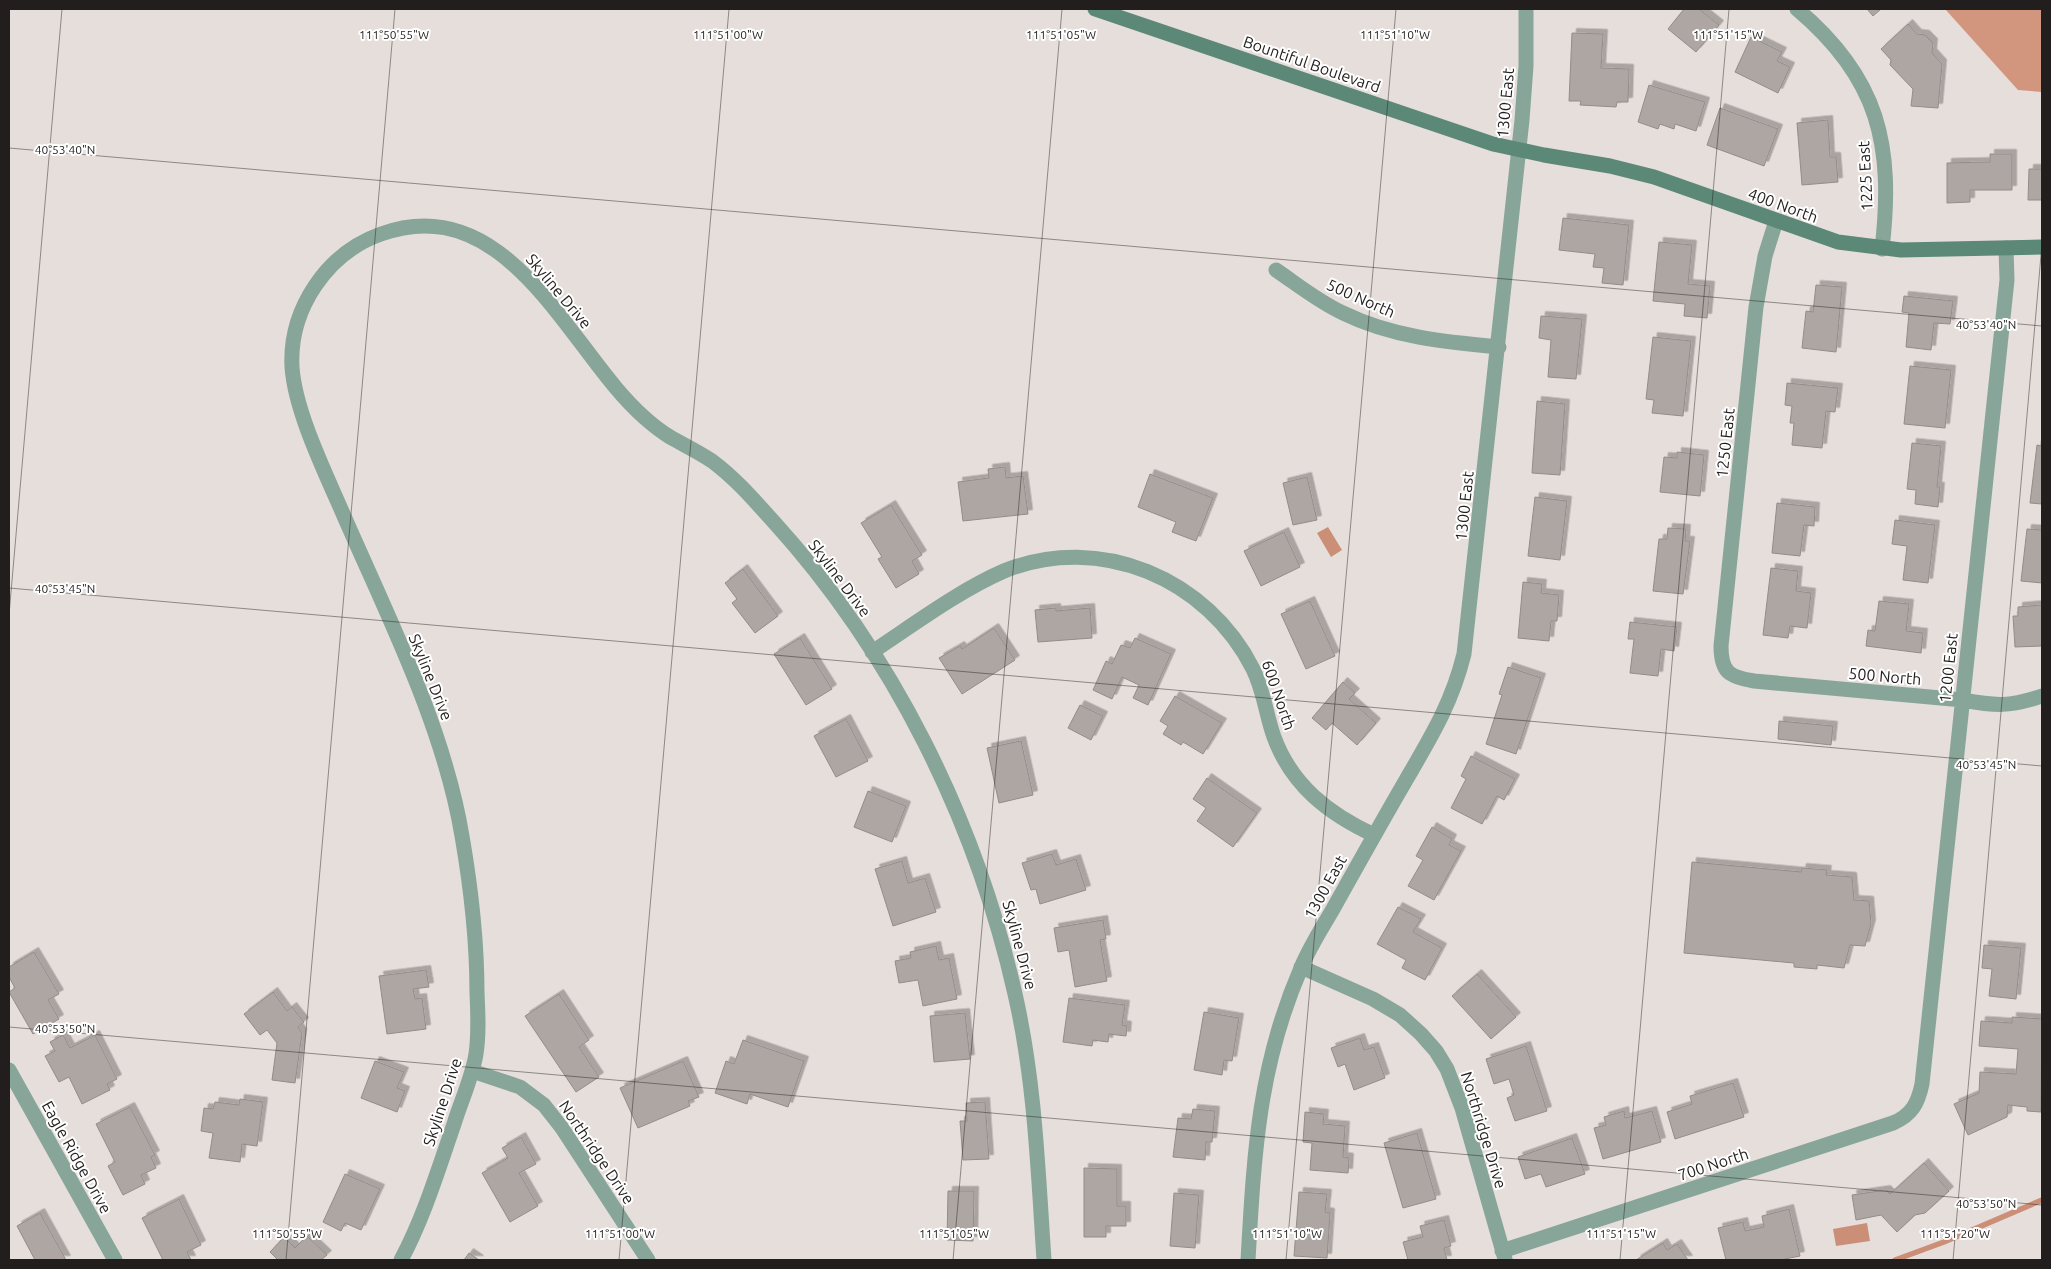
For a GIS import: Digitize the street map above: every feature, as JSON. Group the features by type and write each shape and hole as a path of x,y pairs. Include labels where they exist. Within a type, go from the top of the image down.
{"main road":[{"name":"Bountiful Boulevard","path":"1095,9 1372,104 1518,150"},
{"name":"400 North","path":"1518,150 1610,166 1646,175 1830,240 1882,249 2042,247"}],"street":[{"name":"1300 East","path":"1301,967 1447,708 1464,654 1518,150 1526,66 1526,9"},
{"name":"1225 East","path":"1797,9 1824,32 1841,51 1855,71 1874,113 1881,133 1886,175 1882,249"},
{"name":"1250 East","path":"1725,670 1722,663 1721,646 1756,307 1765,256 1776,222"},
{"name":"Skyline Drive","path":"401,1260 415,1232 472,1071 478,1032 477,953 470,886 454,798 433,728 327,475 308,425 293,377 293,345 302,310 320,278 332,264 346,252 377,235 413,227 453,229 472,236 507,258 535,286 617,389 644,418 730,475 776,524 818,574 872,652 901,699 944,783 978,865 1016,997 1026,1054 1036,1141 1044,1260"},
{"name":"1200 East","path":"1920,1091 2007,280 2006,248"},
{"name":"500 North","path":"1276,270 1315,297 1370,325 1424,339 1498,347"},
{"name":"600 North","path":"872,652 983,581 1028,564 1055,559 1081,558 1131,565 1156,574 1201,602 1233,635 1254,672 1274,737 1296,778 1328,810 1346,822 1374,835"},
{"name":"500 North","path":"1725,670 1735,677 1754,681 1962,700 1997,706 2022,703 2042,696"},
{"name":"Northridge Drive","path":"1301,967 1400,1015 1436,1051 1447,1069 1462,1108 1504,1256"},
{"path":"1248,1260 1257,1123 1272,1049 1301,967"},
{"name":"Eagle Ridge Drive","path":"9,1070 115,1260"},
{"name":"Northridge Drive","path":"472,1071 520,1087 554,1116 648,1260"},
{"name":"700 North","path":"1504,1256 1900,1120 1912,1111 1920,1091"}],"shaded area":[{"path":"1945,9 2042,9 2042,92 2018,90"},
{"path":"1328,527 1342,550 1331,557 1317,533"},
{"path":"1867,1223 1870,1241 1836,1246 1833,1229"}],"building":[{"path":"1684,9 1699,9 1719,25 1696,52 1668,29"},
{"path":"1867,9 1881,9 1873,16"},
{"path":"1908,24 1917,34 1925,35 1933,43 1932,53 1942,64 1938,108 1911,106 1913,89 1890,65 1891,60 1881,49"},
{"path":"1572,33 1603,34 1601,68 1629,69 1628,102 1617,102 1616,107 1580,105 1581,101 1569,101"},
{"path":"1751,37 1782,52 1777,61 1790,67 1778,93 1735,72"},
{"path":"1649,85 1705,102 1696,131 1675,124 1674,129 1660,124 1658,129 1638,122"},
{"path":"1720,108 1778,129 1764,166 1707,145"},
{"path":"1828,120 1830,157 1836,157 1838,182 1802,185 1797,123"},
{"path":"1990,154 2012,154 2012,190 1970,190 1970,202 1947,203 1947,163 1990,162"},
{"path":"2029,169 2042,169 2042,200 2028,200"},
{"path":"1563,218 1629,225 1623,285 1602,283 1604,268 1593,267 1595,254 1559,250"},
{"path":"1659,242 1692,245 1688,284 1710,286 1707,318 1684,316 1685,304 1653,301"},
{"path":"1816,285 1842,287 1836,352 1802,348 1806,311 1813,312"},
{"path":"1904,296 1953,301 1950,324 1934,323 1931,350 1906,347 1909,313 1902,312"},
{"path":"1541,316 1582,319 1576,379 1548,377 1551,340 1539,338"},
{"path":"1653,337 1691,341 1683,416 1652,413 1654,400 1646,399"},
{"path":"1910,366 1951,370 1945,428 1904,424"},
{"path":"1787,383 1838,388 1835,412 1826,411 1822,448 1792,445 1794,423 1790,423 1792,406 1785,405"},
{"path":"1537,401 1565,404 1560,475 1532,473"},
{"path":"1912,443 1941,446 1937,487 1940,487 1938,507 1915,504 1916,490 1907,489"},
{"path":"2037,445 2042,446 2042,504 2030,503"},
{"path":"1677,452 1704,455 1700,496 1660,492 1664,457 1677,458"},
{"path":"1005,467 1006,478 1023,476 1028,514 963,521 958,482 989,478 988,469"},
{"path":"1150,474 1213,498 1196,541 1172,532 1176,522 1138,507"},
{"path":"1307,477 1317,520 1293,525 1283,483"},
{"path":"1535,497 1567,501 1560,560 1528,556"},
{"path":"1777,503 1815,507 1814,526 1804,525 1800,556 1772,553"},
{"path":"891,505 922,555 912,561 919,574 896,588 878,559 882,557 861,523"},
{"path":"1895,520 1935,525 1928,583 1903,580 1907,546 1892,544"},
{"path":"1668,528 1686,529 1685,541 1690,541 1683,594 1653,591 1659,539 1667,539"},
{"path":"2027,529 2042,530 2042,583 2021,581"},
{"path":"1284,532 1300,567 1261,586 1244,551"},
{"path":"1771,568 1798,571 1796,591 1811,593 1807,628 1790,626 1788,638 1763,635"},
{"path":"743,569 778,616 755,633 732,603 737,599 725,583"},
{"path":"1523,582 1542,584 1541,593 1559,595 1557,621 1551,621 1549,641 1518,638"},
{"path":"1310,601 1335,656 1306,669 1281,614"},
{"path":"1879,601 1909,604 1906,631 1923,633 1921,653 1866,646 1868,630 1875,631"},
{"path":"2042,605 2042,646 2015,647 2013,616 2018,616 2018,607"},
{"path":"1056,608 1056,611 1090,608 1092,638 1038,642 1035,610"},
{"path":"1630,622 1677,627 1674,651 1661,649 1658,676 1630,673 1634,639 1628,639"},
{"path":"994,628 1015,660 962,694 939,658 960,646 962,649"},
{"path":"800,638 832,689 806,705 774,654"},
{"path":"1135,638 1171,654 1148,705 1133,698 1139,685 1122,677 1112,699 1093,690 1106,661 1112,664 1121,645 1130,648"},
{"path":"1508,667 1541,678 1516,754 1486,744 1502,695 1499,694"},
{"path":"1343,682 1355,693 1349,699 1376,723 1357,745 1332,723 1326,730 1312,718"},
{"path":"1175,696 1222,723 1203,754 1183,742 1181,745 1163,734 1168,726 1160,721"},
{"path":"1080,705 1103,716 1091,740 1068,728"},
{"path":"846,719 868,761 836,777 814,736"},
{"path":"1779,721 1833,726 1831,745 1778,739"},
{"path":"1021,741 1033,795 999,803 987,748"},
{"path":"1471,756 1515,779 1504,800 1497,796 1482,824 1451,808 1466,779 1461,776"},
{"path":"1207,778 1257,813 1233,847 1197,821 1206,808 1193,799"},
{"path":"868,791 906,806 892,842 854,827"},
{"path":"1432,827 1452,839 1449,845 1461,851 1434,900 1408,886 1423,860 1416,856"},
{"path":"1052,854 1056,865 1076,859 1086,890 1040,904 1036,889 1031,890 1022,863"},
{"path":"902,861 908,883 925,878 936,912 893,926 875,869"},
{"path":"1692,862 1801,872 1802,868 1827,870 1826,875 1852,877 1854,900 1869,901 1871,924 1865,946 1850,945 1844,968 1817,965 1817,969 1794,967 1794,963 1684,953"},
{"path":"1398,907 1421,919 1413,932 1442,948 1425,980 1402,968 1406,960 1377,944"},
{"path":"1103,920 1106,939 1100,940 1107,981 1075,987 1069,950 1058,952 1054,928"},
{"path":"1984,945 2021,948 2016,999 1989,996 1992,969 1982,968"},
{"path":"936,946 939,960 949,958 957,999 923,1006 918,980 899,983 895,961 911,958 910,952"},
{"path":"34,952 59,994 48,1000 59,1019 33,1034 9,992 15,988 9,977 9,967"},
{"path":"426,970 429,987 413,989 415,999 422,998 426,1029 387,1034 379,976"},
{"path":"1477,974 1516,1017 1491,1039 1452,996"},
{"path":"273,992 287,1011 292,1007 304,1022 298,1027 302,1033 295,1083 272,1080 277,1043 267,1030 260,1035 244,1014"},
{"path":"559,994 589,1040 579,1047 599,1077 576,1092 525,1016"},
{"path":"1069,998 1125,1005 1122,1025 1127,1026 1126,1036 1109,1034 1108,1042 1093,1040 1092,1046 1063,1042"},
{"path":"1204,1012 1239,1018 1232,1061 1224,1060 1222,1075 1194,1070"},
{"path":"965,1013 970,1059 934,1062 930,1016"},
{"path":"2012,1017 2042,1019 2041,1112 2027,1111 2027,1107 2008,1105 2007,1117 1968,1135 1954,1104 1979,1093 1980,1072 2016,1074 2018,1049 1979,1046 1981,1021 2012,1023"},
{"path":"63,1035 70,1048 95,1035 117,1079 107,1084 110,1090 82,1104 69,1077 59,1082 45,1056 55,1051 50,1042"},
{"path":"1360,1038 1364,1050 1374,1047 1385,1078 1354,1090 1345,1064 1338,1067 1331,1048"},
{"path":"743,1040 804,1061 788,1107 750,1094 747,1104 715,1093 726,1061 734,1064"},
{"path":"1526,1046 1547,1111 1515,1121 1507,1098 1514,1095 1509,1079 1494,1084 1486,1059"},
{"path":"375,1061 404,1072 397,1088 405,1091 397,1112 361,1098"},
{"path":"683,1061 699,1097 688,1101 690,1106 638,1128 620,1088"},
{"path":"1733,1083 1744,1117 1675,1139 1667,1112 1692,1104 1690,1096"},
{"path":"240,1099 263,1102 257,1146 242,1144 240,1162 209,1158 213,1133 201,1131 204,1108 213,1109 215,1102 239,1105"},
{"path":"985,1102 989,1159 963,1160 960,1121 967,1121 966,1103"},
{"path":"130,1107 155,1155 151,1157 156,1168 141,1175 145,1184 123,1195 108,1166 115,1162 96,1124"},
{"path":"1193,1109 1215,1111 1212,1142 1206,1142 1205,1160 1173,1157 1178,1118 1191,1119"},
{"path":"1624,1111 1625,1118 1652,1111 1661,1142 1603,1159 1594,1128 1606,1125 1604,1117"},
{"path":"1305,1112 1324,1114 1323,1124 1345,1126 1343,1157 1349,1158 1348,1173 1310,1170 1312,1143 1303,1142"},
{"path":"1417,1133 1436,1199 1403,1208 1384,1143"},
{"path":"521,1137 536,1164 519,1173 538,1206 510,1222 482,1173 508,1158 502,1148"},
{"path":"1572,1138 1585,1174 1546,1187 1541,1174 1525,1179 1518,1157"},
{"path":"1924,1163 1949,1191 1925,1213 1915,1215 1897,1232 1881,1215 1856,1220 1852,1195 1886,1190 1890,1194"},
{"path":"1084,1168 1117,1169 1117,1206 1126,1206 1126,1226 1106,1226 1106,1237 1084,1237"},
{"path":"345,1174 380,1189 361,1230 345,1223 341,1231 323,1222"},
{"path":"948,1191 974,1191 973,1241 947,1240"},
{"path":"1299,1192 1327,1194 1325,1212 1330,1213 1327,1258 1294,1256"},
{"path":"1174,1193 1199,1195 1195,1248 1170,1246"},
{"path":"179,1199 201,1245 187,1252 191,1260 163,1260 142,1218"},
{"path":"1789,1209 1800,1256 1780,1260 1726,1260 1718,1228 1743,1222 1745,1231 1764,1227 1762,1216"},
{"path":"40,1213 66,1260 35,1260 17,1226"},
{"path":"1444,1220 1451,1246 1444,1248 1447,1260 1408,1260 1403,1242 1423,1237 1420,1226"},
{"path":"307,1236 327,1255 321,1260 278,1260 270,1252 284,1237 295,1248"},
{"path":"1663,1243 1667,1250 1677,1244 1688,1260 1636,1260"},
{"path":"469,1253 479,1260 464,1260"}],"waterway":[{"path":"1895,1260 1944,1242 2042,1200"}]}
